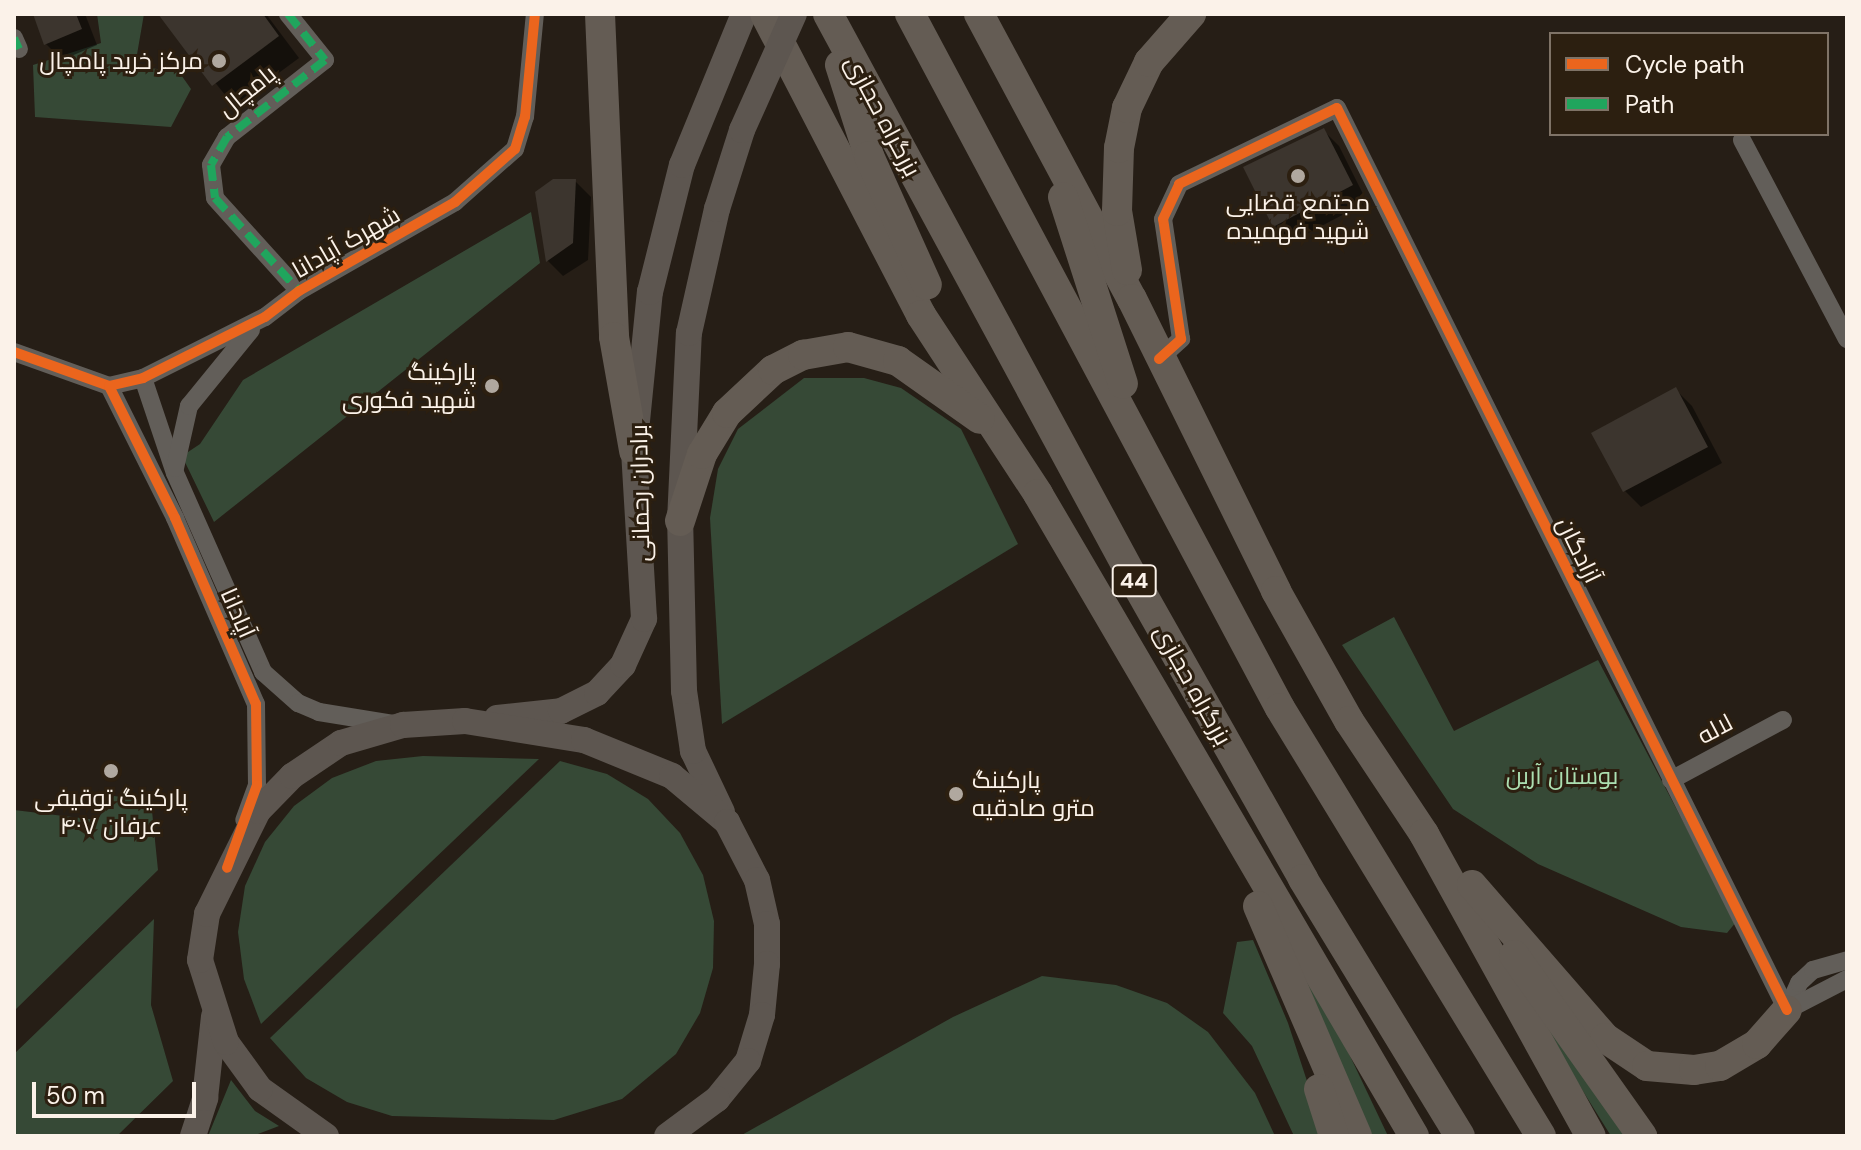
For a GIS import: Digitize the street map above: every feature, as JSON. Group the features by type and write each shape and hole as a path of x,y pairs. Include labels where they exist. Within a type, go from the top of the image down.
{"highway":[{"path":"600,14 614,337 634,451"},
{"path":"765,14 921,315 975,393 1038,494 1414,1136"},
{"path":"826,14 869,156 975,393"},
{"name":"بزرگراه حجازی","path":"826,14 1144,598 1303,879 1460,1136"},
{"path":"910,14 1280,708 1541,1136"},
{"path":"979,14 1132,299 1276,591 1349,721 1424,834 1588,1128"},
{"path":"1132,299 1117,211 1119,148 1127,108 1149,62 1191,14"},
{"path":"1038,120 1151,469"},
{"path":"680,521 702,454 746,392 803,355 848,347 898,361 939,385 979,417 1038,494"},
{"path":"1171,719 1277,945 1357,1136"},
{"path":"1424,834 1605,1038 1647,1066 1681,1071 1720,1066 1757,1044 1787,1010"},
{"path":"1472,885 1530,982 1642,1136"},
{"path":"1277,945 1334,1136"},
{"path":"1357,1043 1395,1136"}],"main road":[{"name":"برادران رحمانی","path":"465,721 561,711 597,693 623,665 644,619 634,451 650,292 682,165 704,100 744,14"},
{"name":"برادران رحمانی","path":"667,1136 733,1082 748,1061 762,1015 767,924 757,880 727,822 691,736 684,691 680,521 689,333 717,209 742,130 794,14"},
{"path":"326,1136 260,1089 214,1016 200,960 202,938 227,868 258,811 292,776 341,743 403,725 465,721 584,740 672,776 727,822"},
{"path":"193,1136 205,1098 214,1016"}],"street":[{"name":"پامچال","path":"288,14 325,60 227,137 211,165 215,198 299,291"},
{"name":"شهرک آپادانا","path":"109,386 143,378 265,317 299,291 455,202 515,149 525,117 535,14"},
{"name":"آزادگان","path":"1159,359 1181,339 1163,219 1179,184 1337,108 1787,1010"},
{"path":"1742,140 1847,339"},
{"path":"175,473 189,406 234,346 265,317"},
{"path":"14,352 109,386"},
{"name":"آپادانا","path":"143,378 175,473 263,672 298,703 319,712 403,725"},
{"name":"آپادانا","path":"109,386 175,518 256,704 257,785 227,868"},
{"name":"لاله","path":"1671,780 1783,720"},
{"path":"1787,1010 1799,983 1813,970 1847,960"},
{"path":"1787,1010 1847,979"}],"green space":[{"path":"97,14 144,14 135,66 179,72 191,89 171,127 35,117 33,65 101,43"},
{"path":"531,212 540,263 214,522 182,456 200,444 243,380"},
{"path":"804,378 864,378 901,388 961,429 1018,544 722,724 710,518 718,469 738,429"},
{"name":"بوستان آرین","path":"1394,617 1454,731 1598,660 1736,922 1727,933 1681,927 1538,864 1453,809 1342,645"},
{"path":"423,756 539,759 261,1024 244,979 238,932 245,886 265,842 294,806 332,778 376,761"},
{"path":"560,761 607,774 648,799 680,833 703,875 714,921 713,968 700,1013 676,1054 622,1099 554,1120 392,1116 347,1102 306,1078 270,1038"},
{"path":"114,796 151,801 158,870 14,1011 14,810 97,820"},
{"path":"154,919 151,1005 173,1081 117,1136 14,1136 14,1054"},
{"path":"1253,940 1288,1023 1325,1136 1294,1136 1252,1046 1223,1013 1237,942"},
{"path":"1296,957 1323,999 1388,1136 1370,1136"},
{"path":"1503,963 1626,1136 1611,1136"},
{"path":"1042,976 1116,985 1167,1003 1208,1032 1255,1093 1275,1136 740,1136 953,1017"},
{"path":"231,1080 255,1111 279,1126 253,1136 208,1136"}],"building":[{"path":"33,14 76,14 82,29 44,45"},
{"name":"مرکز خرید پامچال","path":"158,14 263,14 279,36 212,86"},
{"name":"مجتمع قضایی شهید فهمیده","path":"1324,128 1353,185 1273,227 1243,167"},
{"path":"553,179 576,179 573,243 546,262 535,192"},
{"path":"1676,387 1708,447 1623,492 1591,433"}],"marked path":[{"path":"288,14 325,60 227,137 211,165 215,198 299,291"},
{"path":"14,38 19,49"}],"cycle path":[{"path":"14,352 109,386 143,378 265,317 299,291 455,202 515,149 525,117 535,14"},
{"path":"1159,359 1181,339 1163,219 1179,184 1337,108 1787,1010"},
{"path":"109,386 175,518 256,704 257,785 227,868"}],"place":[{"name":"مرکز خرید پامچال","path":"219,61"},
{"name":"مجتمع قضایی شهید فهمیده","path":"1298,176"},
{"name":"پارکینگ شهید فکوری","path":"492,386"},
{"name":"پارکینگ توقیفی عرفان ۴۰۷","path":"111,771"},
{"name":"پارکینگ مترو صادقیه","path":"956,794"}]}
